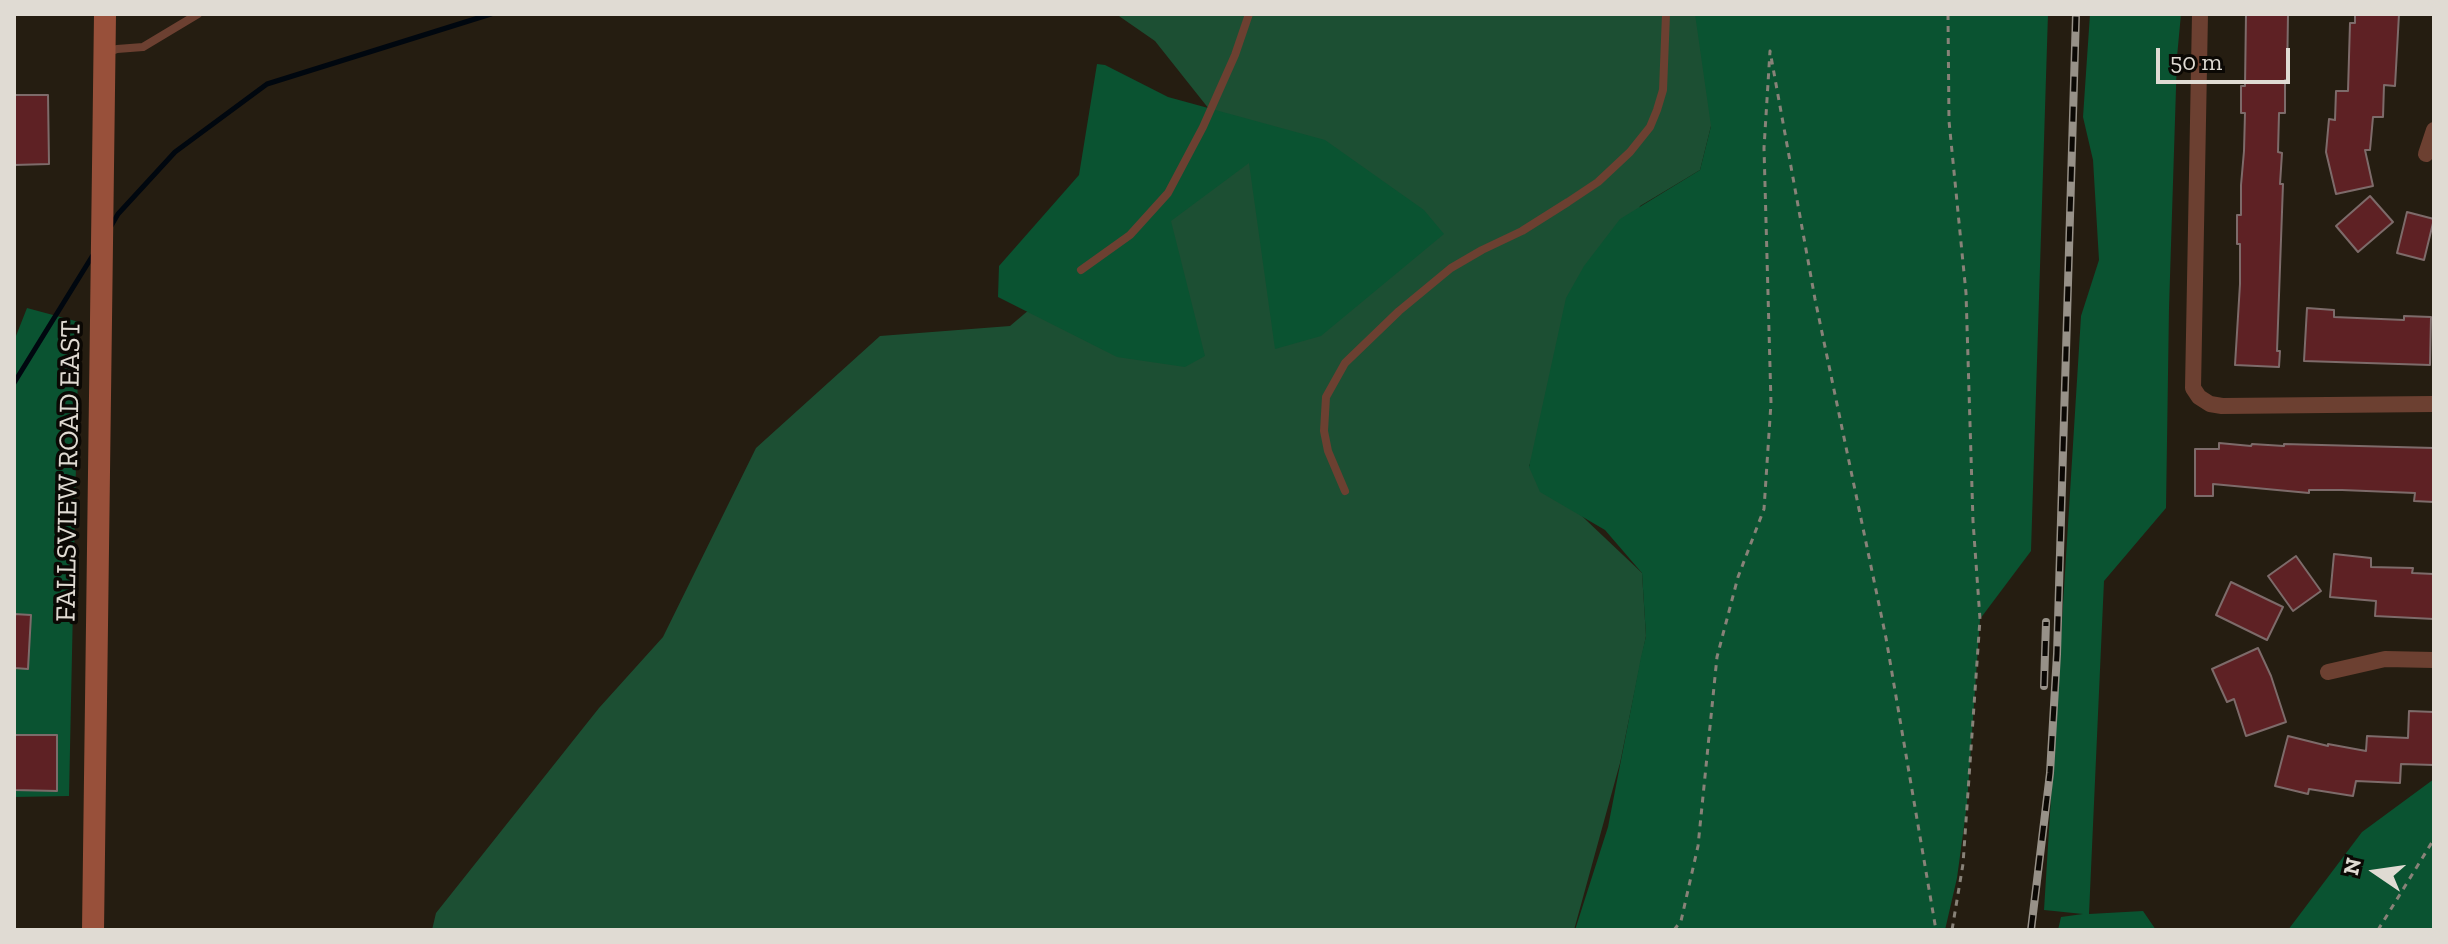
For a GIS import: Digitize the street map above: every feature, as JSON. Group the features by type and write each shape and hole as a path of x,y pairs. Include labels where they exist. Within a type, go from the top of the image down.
{"street":[{"name":"FALLSVIEW ROAD EAST","path":"93,930 105,14"},
{"path":"2200,14 2193,388 2199,397 2210,404 2222,406 2434,404"},
{"path":"2426,154 2434,130"},
{"path":"2328,672 2385,659 2434,660"}],"lane":[{"path":"106,53 143,47 198,14"},
{"path":"1081,270 1130,235 1168,193 1203,127 1235,55 1249,14"},
{"path":"1345,491 1328,451 1324,431 1326,397 1345,363 1399,311 1451,268 1522,231 1568,202 1598,182 1630,152 1650,127 1663,90 1666,14"}],"path":[{"path":"1948,14 1949,121 1966,293 1973,521 1980,619 1963,864 1952,930"},
{"path":"1674,930 1681,921 1698,846 1717,657 1738,577 1764,509 1771,403 1764,148 1770,51 1815,299 1886,638 1936,930"},
{"path":"2378,930 2434,839"}],"green space":[{"path":"1116,14 1728,14 1711,126 1700,170 1640,206 1529,466 1642,573 1646,636 1620,763 1574,930 432,930 436,913 599,708 663,637 756,448 880,336 1010,326 1232,138 1155,41"},
{"path":"1695,14 2048,14 2031,551 1980,619 1967,804 1957,878 1945,930 1575,930 1608,827 1646,636 1642,573 1605,530 1540,492 1529,467 1566,298 1584,266 1620,219 1700,170 1711,126"},
{"path":"2090,14 2181,14 2169,308 2166,508 2104,581 2089,914 2143,911 2156,930 2058,930 2061,917 2083,914 2044,910 2081,316 2099,260 2093,160 2083,117"},
{"path":"1097,64 1105,65 1168,97 1325,140 1424,210 1444,234 1321,336 1275,349 1249,163 1171,221 1205,356 1185,367 1117,357 998,297 999,266 1079,175"},
{"path":"27,308 79,322 69,796 14,797 14,341"},
{"path":"2434,779 2434,930 2288,930 2362,832"}],"building":[{"path":"2246,14 2288,14 2285,113 2279,113 2278,152 2282,153 2280,184 2283,184 2279,367 2235,365 2240,284 2237,215 2241,215 2245,113 2241,113 2241,86 2245,86"},
{"path":"2355,14 2399,14 2395,86 2384,85 2383,117 2373,117 2370,150 2365,150 2373,186 2336,194 2326,152 2329,119 2335,120 2336,91 2348,91 2350,23 2355,23"},
{"path":"14,95 48,95 49,164 14,165"},
{"path":"2370,196 2393,222 2358,252 2336,226"},
{"path":"2407,212 2434,219 2424,260 2397,253"},
{"path":"2307,308 2334,310 2334,317 2404,320 2404,316 2431,317 2430,365 2304,361"},
{"path":"2219,443 2434,448 2434,502 2414,501 2415,493 2309,490 2309,493 2213,484 2213,496 2195,496 2195,449 2219,449"},
{"path":"2334,554 2371,558 2371,567 2413,568 2412,573 2434,574 2434,619 2375,616 2376,601 2330,597"},
{"path":"2296,556 2321,591 2293,611 2268,576"},
{"path":"2231,582 2283,607 2267,640 2216,615"},
{"path":"14,614 31,615 28,669 14,668"},
{"path":"2258,648 2286,722 2246,736 2234,699 2227,702 2212,669"},
{"path":"2409,711 2434,712 2434,765 2401,764 2400,783 2356,781 2353,796 2309,789 2308,794 2275,786 2288,736 2366,751 2367,736 2408,738"},
{"path":"14,735 57,735 57,791 14,790"}],"waterway":[{"path":"111,226 118,214 175,152 267,84 491,14"},
{"path":"14,383 93,255"}],"railway":[{"path":"2031,930 2050,773 2057,654 2076,14"},
{"path":"2044,686 2046,622"}]}
